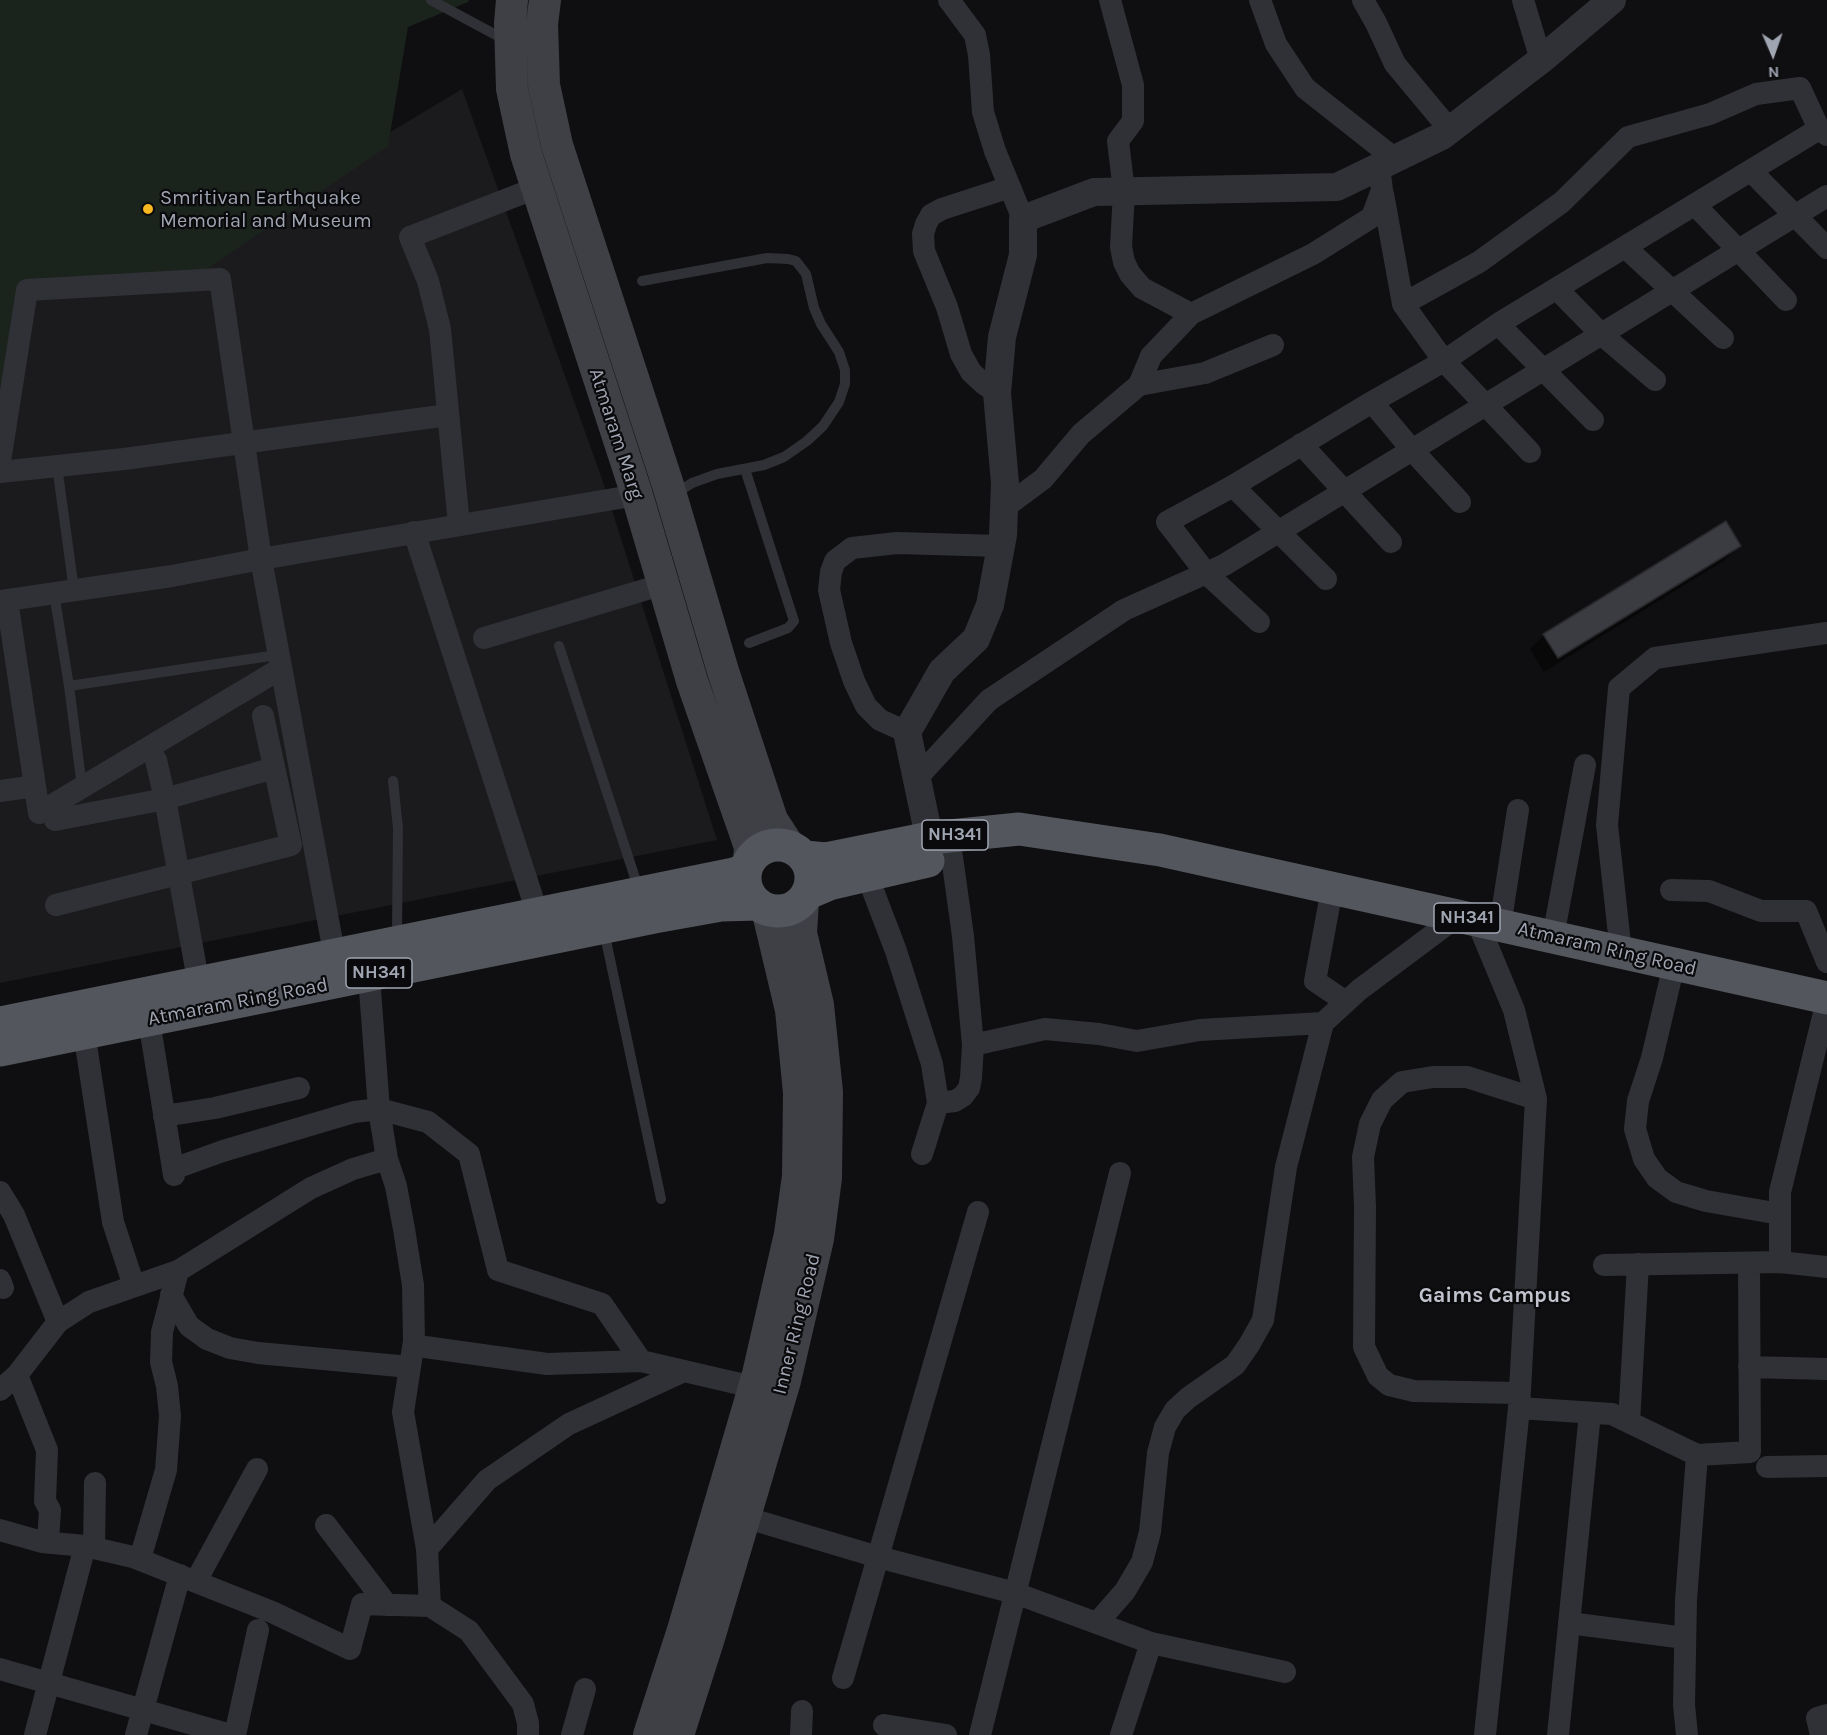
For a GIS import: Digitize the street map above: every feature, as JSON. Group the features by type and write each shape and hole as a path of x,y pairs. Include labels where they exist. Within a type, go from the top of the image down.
{"highway":[{"name":"Atmaram Ring Road","path":"797,851 826,859 930,838 1019,829 1160,850 1827,999"},
{"name":"Atmaram Ring Road","path":"805,897 829,884 952,857 1018,847 1106,842"},
{"name":"NH341","path":"747,866 755,854 771,845 797,851"},
{"path":"797,851 812,874 811,884 805,897"},
{"name":"Atmaram Ring Road","path":"0,1023 640,893 747,866"},
{"path":"747,866 747,889 763,907"},
{"name":"NH341","path":"763,907 776,911 786,910 795,907 805,897"},
{"name":"Atmaram Ring Road","path":"0,1050 721,905 763,907"}],"main road":[{"name":"Atmaram Marg","path":"512,0 510,43 512,89 519,128 536,188 637,495 692,681 750,847 747,866"},
{"name":"Atmaram Marg","path":"545,0 542,24 544,85 550,120 772,820 797,851"},
{"name":"Inner Ring Road","path":"678,1735 785,1381 818,1239 826,1178 827,1092 818,1005 801,933 805,897"},
{"name":"Inner Ring Road","path":"649,1735 683,1630 753,1388 790,1234 798,1176 799,1093 791,1010 763,907"}],"street":[{"path":"927,827 907,732 942,671 976,639 990,605 1001,546 1004,508 1005,483 997,393 1002,337 1023,255 1023,219 995,152 982,112 979,54 975,36 949,0"},
{"path":"1110,0 1133,85 1133,121 1118,141 1124,191 1121,248 1124,262 1130,274 1142,288 1191,314"},
{"path":"1260,0 1276,44 1305,88 1385,172 1403,304 1444,361 1530,452"},
{"path":"1363,0 1395,64 1450,130"},
{"path":"1523,0 1541,60"},
{"path":"1023,219 1094,192 1337,187 1385,172 1450,130 1541,60 1612,0"},
{"path":"1259,622 1206,573 1167,522 1233,486 1444,361 1498,324 1751,171 1823,132 1800,88 1756,94 1710,114 1628,136 1562,202 1479,262 1403,304"},
{"path":"1751,171 1827,248"},
{"path":"1004,508 1043,479 1082,434 1139,385 1151,356 1191,314 1313,254 1372,217 1385,172"},
{"path":"997,393 971,372 961,354 947,307 924,251 923,234 932,215 942,209 1010,187"},
{"path":"459,525 440,329 428,281 410,237 536,188"},
{"path":"916,778 989,700 1124,610 1224,565 1827,196"},
{"path":"1695,205 1786,300"},
{"path":"1624,248 1723,338"},
{"path":"0,462 27,290 220,279 261,559 333,946"},
{"path":"1557,288 1601,334 1655,380"},
{"path":"1498,324 1593,420"},
{"path":"1139,385 1204,373 1273,345"},
{"path":"1372,402 1460,502"},
{"path":"0,472 448,415"},
{"path":"1301,444 1391,542"},
{"path":"1233,486 1326,579"},
{"path":"279,662 39,813 4,601 172,576 414,532 637,495"},
{"path":"414,532 536,906"},
{"path":"907,732 880,720 866,706 854,681 841,643 830,590 834,561 852,548 897,543 1001,546"},
{"path":"484,638 663,584"},
{"path":"1621,952 1607,825 1619,688 1655,658 1827,633"},
{"path":"56,905 291,845 263,716"},
{"path":"156,760 197,974"},
{"path":"1553,937 1585,765"},
{"path":"55,820 165,799 274,768"},
{"path":"0,791 35,786"},
{"path":"1097,1623 1125,1591 1142,1562 1150,1532 1158,1453 1165,1427 1175,1410 1188,1398 1235,1365 1249,1346 1263,1320 1286,1167 1323,1023 1359,990 1478,921 1518,810"},
{"path":"938,1103 955,1101 969,1088 973,1045 963,936 952,857"},
{"path":"867,875 896,951 932,1064 938,1103 922,1154"},
{"path":"1332,888 1315,981 1346,1002"},
{"path":"1671,890 1708,891 1761,911 1806,911 1827,962"},
{"path":"1478,921 1514,1010 1536,1098 1519,1400 1485,1735"},
{"path":"1672,973 1652,1058 1638,1101 1635,1129 1644,1159 1657,1178 1676,1192 1706,1201 1780,1214"},
{"path":"370,990 378,1109 387,1159 396,1186 413,1285 414,1341 403,1412 427,1549 430,1605"},
{"path":"1780,1262 1780,1192 1827,999"},
{"path":"973,1045 1045,1029 1099,1034 1137,1041 1200,1030 1323,1023"},
{"path":"151,1032 173,1172 223,1151 354,1112 378,1109 428,1122 469,1154 498,1270 602,1304 641,1361"},
{"path":"86,1045 113,1222 134,1286"},
{"path":"1536,1098 1467,1077 1433,1077 1402,1082 1382,1100 1370,1125 1363,1157 1364,1347 1378,1376 1389,1385 1414,1391 1519,1400 1590,1413 1612,1414 1697,1455 1750,1452 1749,1263"},
{"path":"164,1116 215,1108 299,1088"},
{"path":"0,1390 17,1375 58,1322 89,1302 178,1271 311,1188 353,1169 387,1159"},
{"path":"980,1735 1120,1173"},
{"path":"0,1192 14,1215 58,1322"},
{"path":"843,1678 978,1212"},
{"path":"1604,1264 1780,1262 1827,1267"},
{"path":"1629,1422 1638,1264"},
{"path":"140,1559 166,1470 170,1416 167,1386 161,1362 162,1332 178,1271"},
{"path":"171,1295 189,1326 207,1339 230,1348 258,1353 410,1367"},
{"path":"425,1347 547,1364 641,1361 753,1388"},
{"path":"1749,1367 1827,1369"},
{"path":"427,1549 487,1480 569,1425 684,1371"},
{"path":"17,1375 46,1450 45,1501 51,1510 48,1542"},
{"path":"1558,1735 1590,1413"},
{"path":"1687,1735 1684,1705 1685,1638 1697,1455"},
{"path":"1767,1467 1827,1466"},
{"path":"136,1735 188,1578 257,1469"},
{"path":"35,1735 89,1547 95,1483"},
{"path":"744,1517 878,1557 1015,1593 1151,1643 1285,1672"},
{"path":"326,1525 387,1605"},
{"path":"0,1530 48,1542 89,1547 140,1559 272,1612 350,1649 362,1604 430,1605 469,1631 523,1704 528,1723 528,1735"},
{"path":"1569,1623 1685,1638"},
{"path":"0,1669 233,1735 258,1630"},
{"path":"1121,1735 1151,1643"},
{"path":"572,1735 585,1689"},
{"path":"801,1735 802,1711"},
{"path":"1821,1735 1817,1718 1827,1715"},
{"path":"884,1725 946,1735"}],"lane":[{"path":"432,0 510,43"},
{"path":"642,281 775,258 796,261 806,274 814,308 821,324 839,352 845,370 845,384 839,402 823,426 807,441 784,457 764,465 717,474 692,483 671,496"},
{"path":"57,466 69,686 82,787"},
{"path":"745,469 794,621 788,628 749,643"},
{"path":"559,646 640,893"},
{"path":"69,686 279,662"},
{"path":"393,781 398,828 397,934"},
{"path":"603,928 661,1199"}],"shaded area":[{"name":"Smritivan Earthquake Memorial and Museum","path":"0,0 469,0 408,27 388,146 204,271 36,301 0,465"},
{"path":"462,89 602,479 717,840 0,983 0,426 28,293 195,267 392,131"}],"building":[{"path":"1726,521 1741,546 1558,658 1543,634"}],"place":[{"name":"Smritivan Earthquake Memorial and Museum","path":"148,209"}],"district":[{"name":"Gaims Campus","path":"1495,1296"}]}
